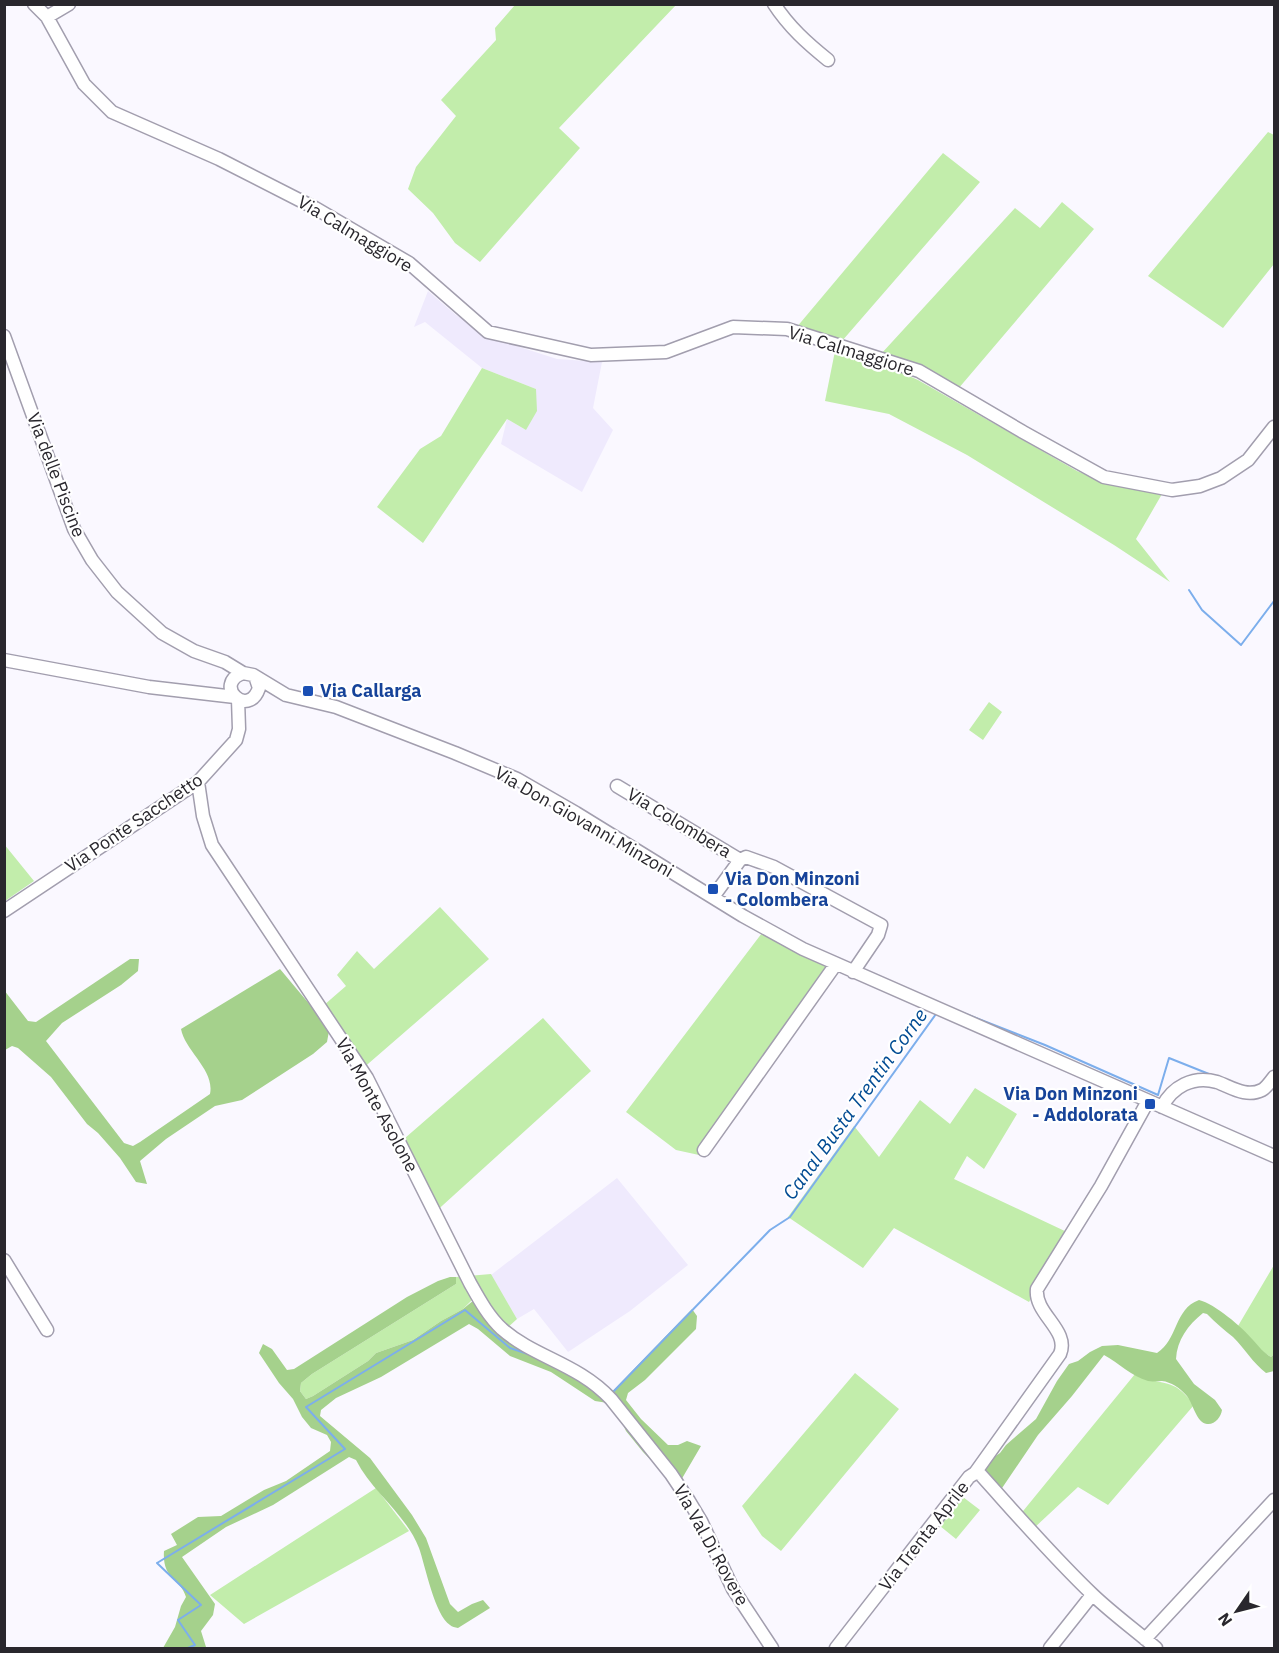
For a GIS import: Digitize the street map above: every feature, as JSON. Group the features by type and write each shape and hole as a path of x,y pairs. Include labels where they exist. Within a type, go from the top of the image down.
{"street":[{"name":"Via Calmaggiore","path":"34,4 47,16 84,84 112,112 219,159 315,208 409,263 488,332 591,355 666,352 733,327 787,329 919,371 1104,477 1172,490 1200,486 1221,478 1248,460 1275,427"},
{"path":"47,16 69,4"},
{"path":"774,4 785,22 828,60"},
{"name":"Via delle Piscine","path":"6,343 66,511 92,560 117,592 147,621 178,642 218,661 239,690 253,675 256,679 286,695"},
{"path":"4,660 149,687 217,695 259,688 256,679"},
{"path":"239,690 286,695"},
{"name":"Via Ponte Sacchetto","path":"4,911 198,782 236,740 239,729 239,690"},
{"name":"Via Don Giovanni Minzoni","path":"286,695 336,707 498,770 576,813 772,933 853,972 1275,1156"},
{"name":"Via Monte Asolone","path":"198,782 206,828 217,854 367,1078 486,1311 512,1337 579,1372 601,1388"},
{"name":"Via Colombera","path":"617,786 740,860"},
{"name":"Via Colombera","path":"712,897 740,860 746,857 774,867 880,925 878,935 853,972"},
{"path":"704,1150 836,964"},
{"path":"1162,1107 1172,1092 1188,1082 1216,1082 1248,1093 1262,1090 1275,1077"},
{"path":"975,1473 1063,1348 1062,1339 1039,1306 1036,1297 1038,1289 1101,1186 1148,1101"},
{"path":"4,1260 46,1330"},
{"name":"Via Val Di Rovere","path":"601,1388 671,1474 689,1501 733,1588 772,1648"},
{"name":"Via Trenta Aprile","path":"836,1648 975,1473 980,1474 1037,1538 1092,1594 1118,1619 1156,1648"},
{"path":"1145,1639 1275,1500"},
{"path":"1050,1648 1092,1594"}],"shaded area":[{"path":"428,291 456,315 495,339 557,359 602,362 593,408 613,430 582,492 501,444 507,419 526,430 536,389 482,368 425,322 414,327"},
{"path":"617,1178 688,1265 630,1311 568,1352 534,1309 517,1319 491,1275"}],"green space":[{"path":"515,5 676,5 559,128 580,148 480,262 455,243 433,213 408,189 416,167 456,116 441,100 496,40 495,28"},
{"path":"1268,132 1274,135 1274,264 1223,328 1148,276"},
{"path":"943,153 980,182 842,341 796,328"},
{"path":"1062,202 1094,229 958,389 881,354 1015,208 1040,228"},
{"path":"835,351 918,380 1077,471 1119,485 1162,494 1136,539 1170,582 967,455 889,414 825,401"},
{"path":"482,368 536,389 537,411 526,430 507,419 423,543 377,507 420,449 441,436"},
{"path":"989,702 1002,712 983,740 969,730"},
{"path":"4,844 34,881 5,901 4,901"},
{"path":"440,907 489,959 361,1070 316,1012 346,986 337,975 357,951 374,969"},
{"path":"762,933 829,967 765,1063 699,1155 676,1150 626,1112"},
{"path":"130,959 139,959 138,971 121,985 62,1023 46,1041 124,1143 133,1146 210,1094 208,1077 181,1029 280,969 325,1020 329,1031 327,1042 313,1054 242,1100 215,1106 166,1139 140,1161 147,1184 136,1182 120,1158 87,1124 51,1077 18,1048 12,1046 5,1050 4,990 28,1021 36,1022"},
{"path":"543,1018 591,1071 432,1215 397,1145"},
{"path":"975,1088 1017,1114 984,1169 967,1156 954,1179 1069,1233 1029,1302 894,1228 863,1268 788,1217 854,1126 879,1157 920,1100 950,1124"},
{"path":"1274,1265 1274,1354 1271,1357 1238,1326"},
{"path":"491,1274 517,1319 506,1329 479,1293 463,1309 413,1340 376,1353 368,1361 313,1396 306,1399 300,1391 301,1383 312,1374 456,1284 456,1277"},
{"path":"450,1277 456,1277 456,1284 301,1383 300,1391 306,1399 368,1361 376,1353 413,1340 474,1300 489,1323 575,1376 605,1399 692,1309 697,1316 696,1329 645,1380 628,1393 626,1400 641,1419 668,1445 678,1445 687,1441 701,1446 677,1487 670,1483 643,1452 608,1403 595,1401 551,1372 510,1356 469,1324 381,1377 336,1398 321,1410 320,1416 370,1458 412,1515 426,1538 450,1604 458,1612 483,1600 490,1608 458,1628 451,1626 445,1620 435,1601 419,1548 406,1524 363,1472 356,1460 349,1457 273,1505 226,1527 182,1557 215,1604 213,1615 201,1631 205,1648 163,1648 175,1627 186,1597 180,1585 168,1573 164,1560 164,1551 177,1545 171,1534 198,1517 221,1516 264,1490 286,1481 330,1451 331,1442 327,1435 311,1428 259,1353 263,1344 272,1349 287,1370 294,1369 407,1297"},
{"path":"1199,1300 1213,1306 1228,1317 1268,1355 1271,1357 1274,1354 1274,1371 1266,1373 1233,1337 1203,1313 1184,1333 1176,1359 1194,1384 1215,1400 1222,1410 1217,1420 1207,1424 1197,1416 1184,1392 1172,1384 1142,1379 1104,1355 1038,1435 998,1494 977,1469 1000,1453 1036,1419 1069,1364 1102,1346 1118,1345 1157,1353 1169,1340 1185,1310"},
{"path":"855,1373 899,1409 781,1551 762,1536 742,1506"},
{"path":"1135,1374 1179,1389 1194,1405 1108,1505 1078,1487 1033,1529 1019,1516"},
{"path":"376,1488 409,1531 244,1624 210,1595"},
{"path":"963,1497 980,1510 956,1539 940,1526"}],"waterway":[{"path":"1189,590 1202,610 1241,645 1274,601"},
{"name":"Canal Busta Trentin Corne","path":"943,1005 1045,1045 1158,1095 1169,1058 1214,1076"},
{"name":"Canal Busta Trentin Corne","path":"612,1393 770,1230 790,1217 936,1014"},
{"name":"Canal Busta Trentin Corne","path":"188,1648 195,1645 178,1620 201,1605 157,1563 345,1449 306,1407 465,1310 510,1348 528,1354"}],"place":[{"name":"Via Callarga","path":"308,691"},
{"name":"Via Don Minzoni - Colombera","path":"713,889"},
{"name":"Via Don Minzoni - Addolorata","path":"1150,1104"}]}
